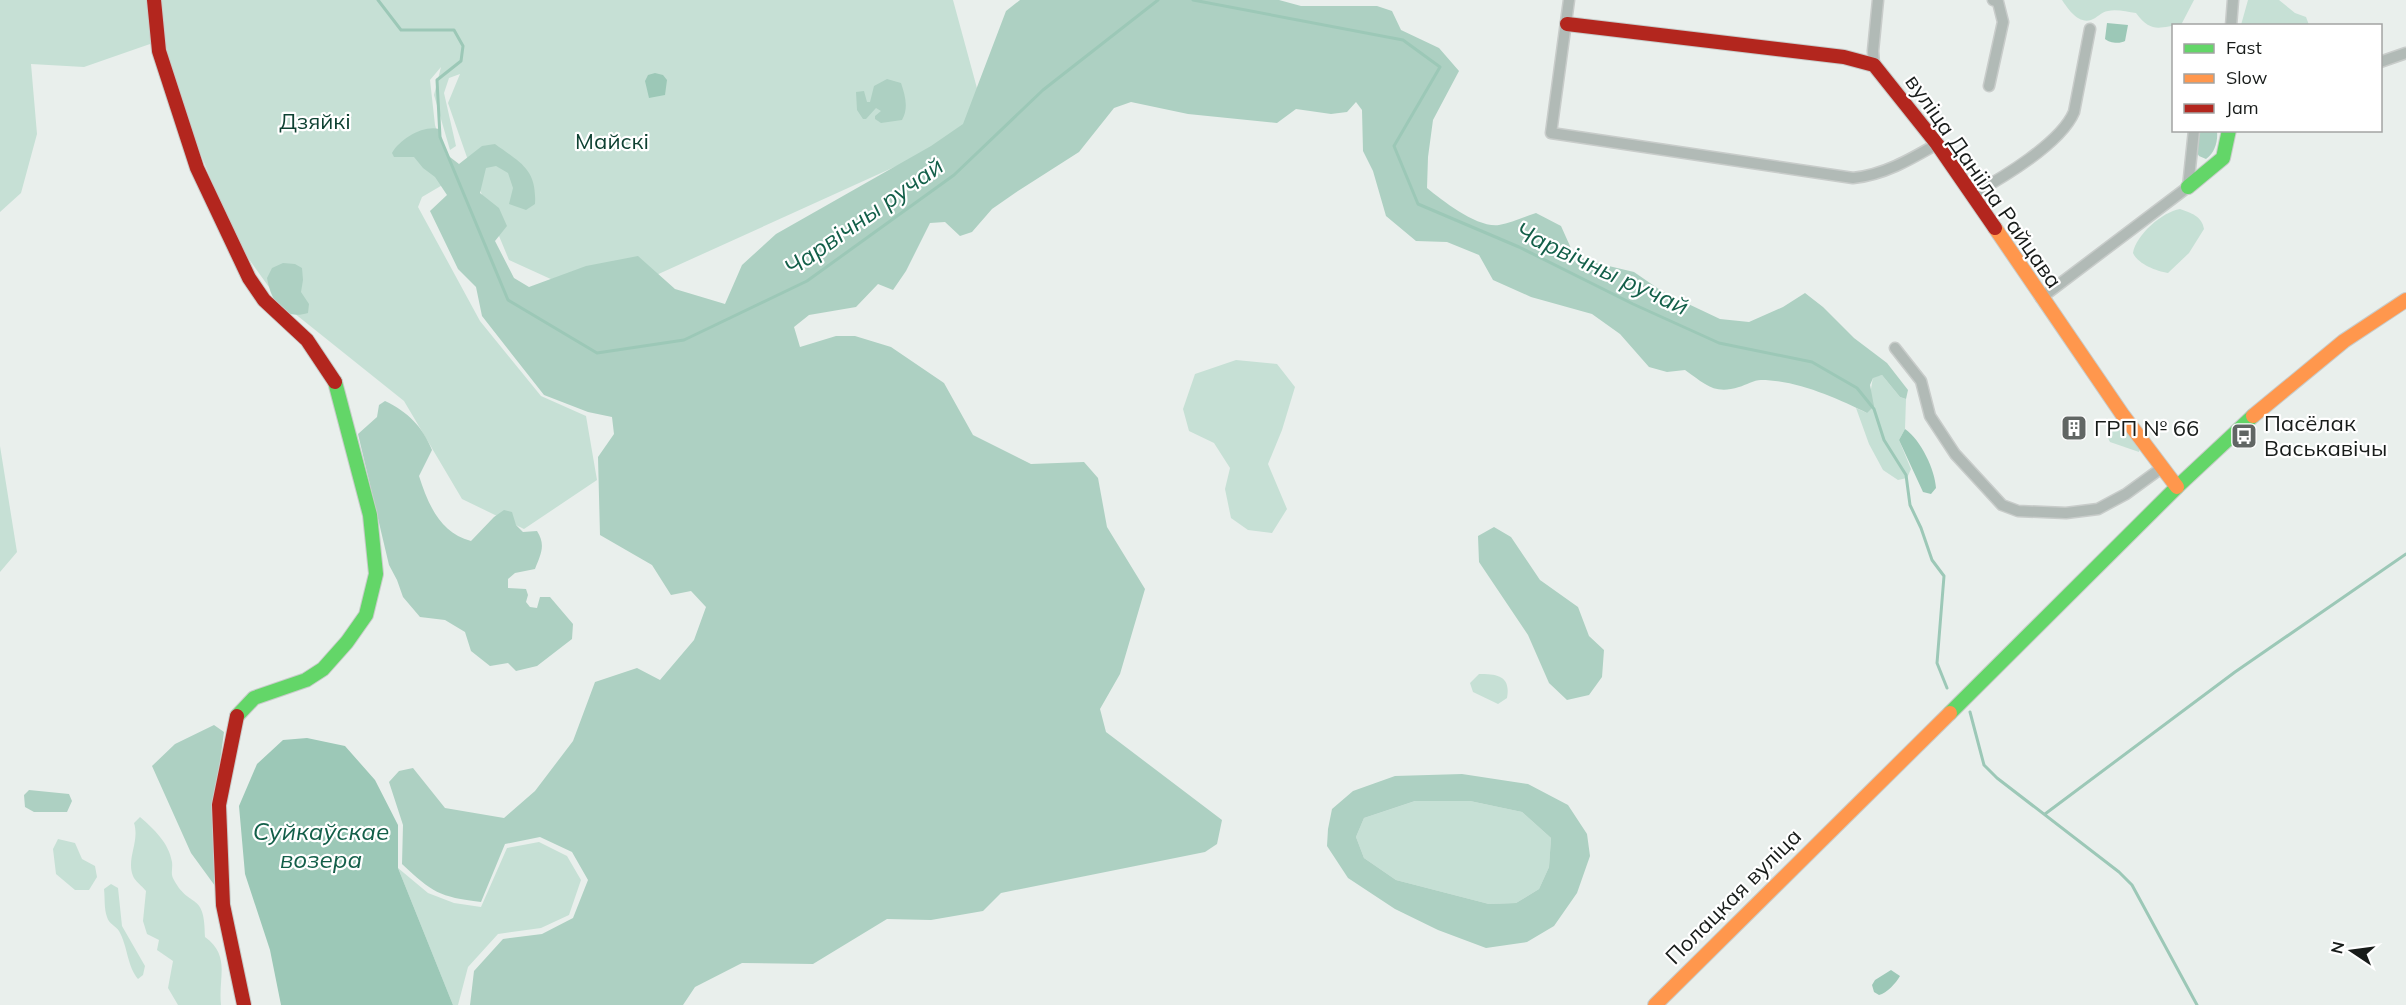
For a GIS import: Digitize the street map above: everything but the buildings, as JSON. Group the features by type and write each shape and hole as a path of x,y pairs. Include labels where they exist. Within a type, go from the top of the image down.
{"street":[{"path":"154,0 159,51 197,168 249,278 264,300 307,340 334,381 370,515 376,574 366,615 347,642 323,669 306,680 254,698 238,714 219,805 223,905 244,1005"},
{"path":"1569,0 1551,133 1853,178 1873,176 1937,144"},
{"path":"1874,65 1873,51 1878,0"},
{"path":"1989,86 2003,22 1998,2 1994,0"},
{"path":"2232,24 2234,0"},
{"name":"вуліца Данііла Райцава","path":"1567,24 1844,57 1874,65 1937,144 1973,194 2041,298 2122,414 2177,487"},
{"path":"1973,194 2013,170 2070,123 2090,29"},
{"path":"2382,61 2406,53"},
{"path":"2188,187 2194,132"},
{"path":"2041,298 2223,158 2229,132"},
{"name":"Полацкая вуліца","path":"1655,1005 2259,408 2315,361 2366,323 2406,300"},
{"path":"1895,348 1921,381 1930,416 1955,454 2002,505 2018,512 2066,513 2098,509 2126,494 2163,466"}],"green space":[{"path":"0,0 953,0 987,125 599,301 509,260 470,166 448,103 460,74 449,78 444,93 456,146 450,150 434,95 441,67 430,80 435,125 451,180 422,197 418,207 480,321 541,396 586,416 597,480 524,529 462,499 404,401 279,301 243,251 182,108 167,59 150,44 84,67 31,64 37,134 21,193 0,212"},
{"path":"2062,0 2194,0 2182,24 2157,28 2147,24 2136,13 2111,10 2086,21 2078,18"},
{"path":"2248,0 2279,0 2295,13 2306,17 2309,24 2241,24"},
{"path":"2180,209 2198,218 2204,229 2189,253 2168,273 2143,264 2133,253 2139,239 2158,219"},
{"path":"1236,360 1277,364 1295,387 1282,430 1268,464 1287,509 1272,533 1248,530 1231,518 1225,489 1230,468 1214,443 1189,431 1183,409 1195,374"},
{"path":"1882,375 1900,397 1906,399 1905,429 1899,440 1911,469 1907,478 1898,480 1883,470 1869,444 1856,408 1867,413 1873,377"},
{"path":"2121,425 2140,447 2139,452 2110,442 2107,436 2108,430"},
{"path":"0,446 17,552 0,572"},
{"path":"1479,674 1502,678 1507,685 1507,698 1498,704 1473,692 1470,683"},
{"path":"1415,801 1470,801 1522,812 1551,838 1549,867 1539,889 1516,903 1489,904 1396,880 1364,858 1356,837 1364,818"},
{"path":"140,817 168,849 174,880 186,895 196,902 202,912 205,937 213,944 221,959 221,1005 178,1005 168,988 173,961 157,950 159,940 147,934 143,921 146,891 134,878 131,869 135,837 134,823"},
{"path":"58,839 75,843 82,859 95,866 97,877 89,890 75,890 56,874 53,849"},
{"path":"539,842 567,856 581,880 569,915 541,928 498,934 468,967 458,1005 453,1005 398,868 428,893 454,903 481,907 507,848"},
{"path":"111,884 118,888 122,926 145,966 143,975 138,979 134,974 119,931 109,921 106,914 104,889"}],"shaded area":[{"path":"1020,0 1279,0 1301,6 1377,6 1392,11 1401,30 1439,48 1459,71 1433,120 1428,157 1427,188 1442,200 1461,213 1490,225 1504,224 1536,213 1561,226 1574,255 1634,272 1663,292 1720,319 1749,322 1783,307 1805,293 1823,307 1854,338 1887,363 1908,390 1906,399 1900,397 1882,375 1873,378 1870,385 1874,406 1867,413 1830,396 1788,383 1758,380 1723,390 1704,384 1685,370 1667,372 1649,367 1620,334 1592,314 1531,297 1493,280 1479,255 1447,242 1416,241 1386,216 1373,171 1363,151 1362,110 1356,102 1347,112 1331,114 1296,109 1277,123 1188,114 1131,102 1114,108 1079,152 992,209 972,232 960,236 945,222 930,223 906,271 893,290 878,284 856,307 809,315 794,327 800,347 836,336 855,336 891,347 944,383 973,435 1031,464 1084,462 1098,478 1107,527 1145,589 1120,674 1100,709 1106,732 1222,820 1217,844 1205,852 1001,893 983,911 931,920 887,919 813,964 742,963 695,987 683,1005 470,1005 474,971 503,939 542,934 573,918 588,880 572,852 540,837 505,844 481,902 455,898 437,892 402,864 403,825 389,782 399,771 413,768 445,808 504,818 535,791 573,741 595,682 637,668 660,680 694,640 706,607 691,591 671,595 652,565 600,535 598,457 614,434 612,417 588,412 544,395 482,316 476,287 458,269 430,211 447,195 435,177 414,157 394,157 392,153 412,134 433,128 439,129 446,154 459,164 482,146 495,144 520,162 526,168 533,183 535,204 526,210 509,204 513,188 508,173 496,166 486,168 480,193 499,208 507,226 495,241 514,278 529,287 586,266 638,256 675,289 725,304 742,265 776,234 931,146 963,124 1006,11"},
{"path":"887,79 901,83 906,106 902,120 881,123 875,119 881,111 876,108 866,119 863,119 857,110 856,92 864,91 867,102 870,102 874,86"},
{"path":"2200,132 2217,132 2212,154 2206,159 2199,156 2196,151"},
{"path":"283,263 295,264 302,268 301,292 309,304 308,313 299,315 285,311 279,307 271,294 267,278 272,268"},
{"path":"385,401 401,410 413,421 428,441 432,450 419,476 431,507 451,531 471,541 504,510 512,512 516,525 523,532 537,531 540,536 541,554 535,569 515,573 508,579 508,588 526,589 528,595 526,602 530,607 537,608 540,597 550,597 573,624 572,639 537,666 516,671 508,663 490,666 471,651 465,632 445,620 420,617 403,597 389,565 358,434 377,417 379,405"},
{"path":"1494,527 1511,537 1540,580 1578,607 1589,636 1604,650 1602,677 1589,695 1567,700 1549,683 1528,635 1479,562 1478,536"},
{"path":"214,725 224,732 214,806 218,890 191,853 152,766 175,744"},
{"path":"1462,774 1528,784 1568,805 1587,834 1590,856 1577,893 1554,926 1527,942 1486,948 1438,930 1395,909 1348,878 1327,846 1332,809 1353,791 1395,776","holes":["1415,801 1470,801 1522,812 1551,838 1549,867 1539,889 1516,903 1489,904 1396,880 1364,858 1356,837 1364,818"]},
{"path":"29,790 69,794 72,801 67,812 34,812 25,807 24,795"}],"water":[{"path":"2107,23 2128,25 2125,41 2115,43 2105,39"},
{"path":"655,73 663,75 667,80 665,95 649,98 645,81 648,75"},
{"path":"1905,429 1922,448 1930,464 1936,488 1931,494 1923,492 1899,440"},
{"name":"Суйкаўскае возера","path":"307,738 345,746 375,780 398,825 398,868 453,1005 281,1005 270,950 245,874 239,806 257,764 283,740"},
{"path":"1891,970 1900,976 1896,982 1882,994 1874,992 1872,985 1875,980"}],"waterway":[{"name":"Чарвічны ручай","path":"378,0 401,30 454,30 463,46 461,61 437,80 440,137 508,300 597,353 684,340 807,281 954,175 1043,90 1158,0"},
{"name":"Чарвічны ручай","path":"1193,0 1403,40 1440,67 1394,146 1418,204 1519,247 1633,304 1719,343 1812,362 1857,388 1874,409 1884,440 1906,475 1910,505 1932,560 1944,576 1937,663 1947,688"},
{"path":"2045,814 2235,672 2406,554"},
{"path":"1970,712 1984,765 1997,778 2119,872 2132,885 2197,1005"}],"traffic: fast":[{"path":"2188,187 2223,158 2229,132"},
{"path":"237,716 254,698 306,680 323,669 347,642 366,615 376,574 370,515 335,382"},
{"path":"1950,713 2177,487 2253,416"}],"traffic: slow":[{"path":"1995,228 2122,414 2177,487"},
{"path":"2253,416 2344,341 2406,300"},
{"path":"1655,1005 1950,713"}],"traffic: jam":[{"path":"154,0 159,51 197,168 249,278 264,300 307,340 335,382"},
{"path":"1567,24 1844,57 1874,65 1937,144 1995,228"},
{"path":"237,716 219,805 223,905 244,1005"}],"place":[{"name":"ГРП № 66","path":"2074,428"},
{"name":"Пасёлак Васькавічы","path":"2244,436"}],"park label":[{"name":"Дзяйкі","path":"315,121"},
{"name":"Майскі","path":"612,141"}]}
